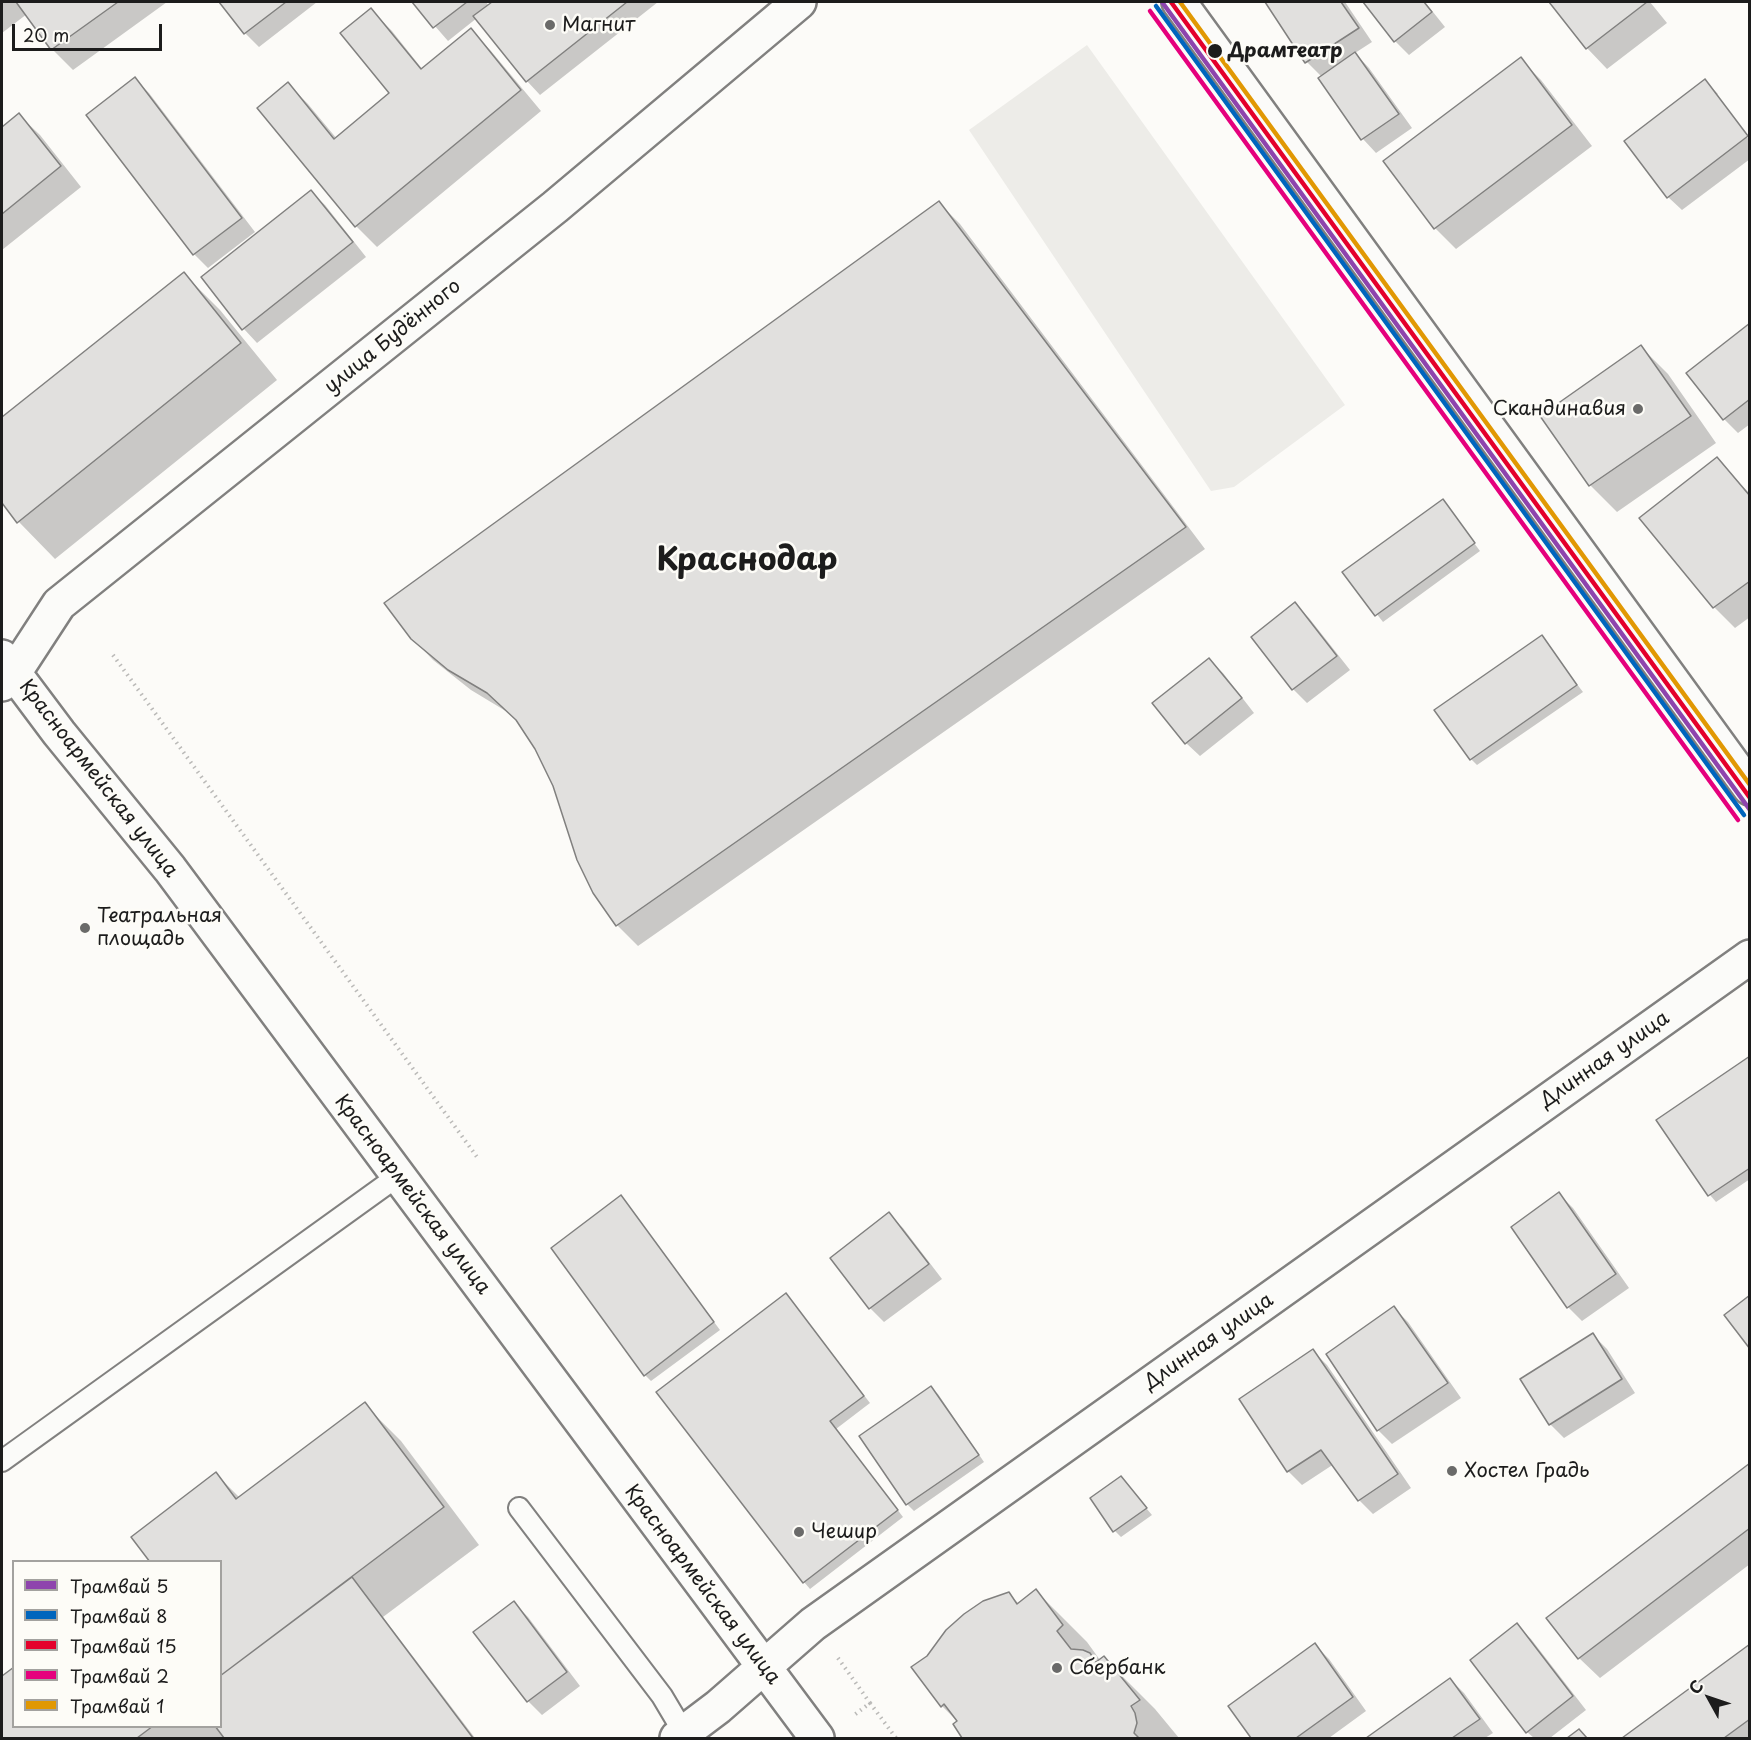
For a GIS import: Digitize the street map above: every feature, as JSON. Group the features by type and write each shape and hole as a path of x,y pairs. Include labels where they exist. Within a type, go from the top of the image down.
{"street":[{"name":"улица Будённого","path":"6,671 60,604 555,207 799,2"},
{"path":"1179,2 1749,788"},
{"name":"Красноармейская улица","path":"6,671 170,869 817,1738"},
{"name":"Длинная улица","path":"681,1736 718,1707 813,1624 1749,957"}],"lane":[{"path":"2,1461 398,1176"},
{"path":"519,1508 662,1696 681,1736"}],"path":[{"path":"113,655 477,1157"},
{"path":"813,1624 896,1738"},
{"path":"851,1717 870,1703"}],"shaded area":[{"path":"1087,45 1345,405 1234,487 1211,491 969,130"}],"building":[{"path":"16,2 118,2 51,50"},
{"path":"219,2 286,2 244,34"},
{"path":"412,2 467,2 433,28"},
{"path":"492,2 627,2 526,82 473,16"},
{"path":"1265,2 1341,2 1359,28 1305,63"},
{"path":"1363,2 1424,2 1432,12 1394,42"},
{"path":"1549,2 1647,2 1586,49"},
{"path":"371,8 421,69 471,28 521,90 355,227 257,108 288,82 334,139 389,93 340,33"},
{"path":"1355,52 1399,114 1361,140 1318,78"},
{"path":"1521,57 1572,125 1434,229 1383,161"},
{"path":"135,77 242,218 193,255 86,115"},
{"path":"1705,79 1748,136 1667,198 1624,141"},
{"path":"19,113 61,166 2,214 2,127"},
{"path":"311,190 353,242 242,330 201,277"},
{"path":"939,201 1186,527 616,926 593,893 577,860 553,786 535,749 516,720 487,693 448,670 411,639 384,603"},
{"path":"184,272 241,343 17,523 2,503 2,417"},
{"path":"1750,323 1750,399 1723,420 1686,373"},
{"path":"1641,345 1691,416 1589,486 1540,416"},
{"path":"1717,457 1750,496 1750,581 1713,608 1639,518"},
{"path":"1443,499 1475,543 1375,616 1342,572"},
{"path":"1295,602 1337,656 1292,690 1251,637"},
{"path":"1542,635 1577,685 1470,760 1434,710"},
{"path":"1209,658 1242,698 1185,744 1152,703"},
{"path":"1750,1056 1750,1168 1708,1196 1656,1120"},
{"path":"1559,1192 1616,1274 1567,1308 1511,1227"},
{"path":"621,1195 714,1322 644,1376 551,1248"},
{"path":"889,1212 929,1264 869,1309 830,1258"},
{"path":"786,1293 864,1396 830,1421 898,1510 803,1583 656,1392"},
{"path":"1750,1295 1750,1349 1724,1315"},
{"path":"1394,1306 1448,1383 1377,1431 1326,1354"},
{"path":"1593,1333 1622,1379 1549,1425 1520,1379"},
{"path":"1313,1349 1398,1474 1358,1501 1321,1450 1287,1472 1239,1399"},
{"path":"931,1386 979,1455 906,1505 859,1436"},
{"path":"365,1402 444,1507 222,1674 222,1560 148,1560 131,1537 216,1472 236,1499"},
{"path":"1750,1463 1750,1528 1578,1659 1546,1618"},
{"path":"1121,1476 1147,1508 1113,1532 1090,1498"},
{"path":"352,1577 473,1738 224,1738 216,1728 222,1728 222,1674"},
{"path":"1036,1589 1063,1625 1057,1631 1071,1649 1090,1653 1096,1662 1104,1656 1140,1700 1131,1706 1137,1723 1134,1733 1139,1738 962,1738 953,1724 957,1721 944,1704 941,1707 911,1667 927,1656 946,1630 983,1601 1009,1592 1017,1604"},
{"path":"514,1601 567,1672 527,1702 473,1632"},
{"path":"1517,1623 1573,1696 1526,1733 1470,1660"},
{"path":"1315,1643 1353,1697 1296,1738 1251,1738 1228,1706"},
{"path":"1750,1644 1750,1719 1724,1738 1622,1738"},
{"path":"12,1668 12,1728 150,1728 137,1738 2,1738 2,1676"},
{"path":"1450,1678 1480,1719 1452,1738 1366,1738"},
{"path":"1579,1729 1587,1738 1567,1738"}],"tram line":[{"name":"5","path":"1162,2 1750,810"},
{"name":"15","path":"1171,2 1750,798"},
{"name":"1","path":"1180,2 1750,785"},
{"name":"8","path":"1156,6 1744,815"},
{"name":"2","path":"1150,11 1738,820"}],"place":[{"name":"Магнит","path":"550,25"},
{"name":"Драмтеатр","path":"1215,51"},
{"name":"Скандинавия","path":"1638,409"},
{"name":"Театральная площадь","path":"85,928"},
{"name":"Хостел Градь","path":"1452,1471"},
{"name":"Чешир","path":"799,1532"},
{"name":"Сбербанк","path":"1057,1668"}],"district":[{"name":"Краснодар","path":"747,561"}]}
